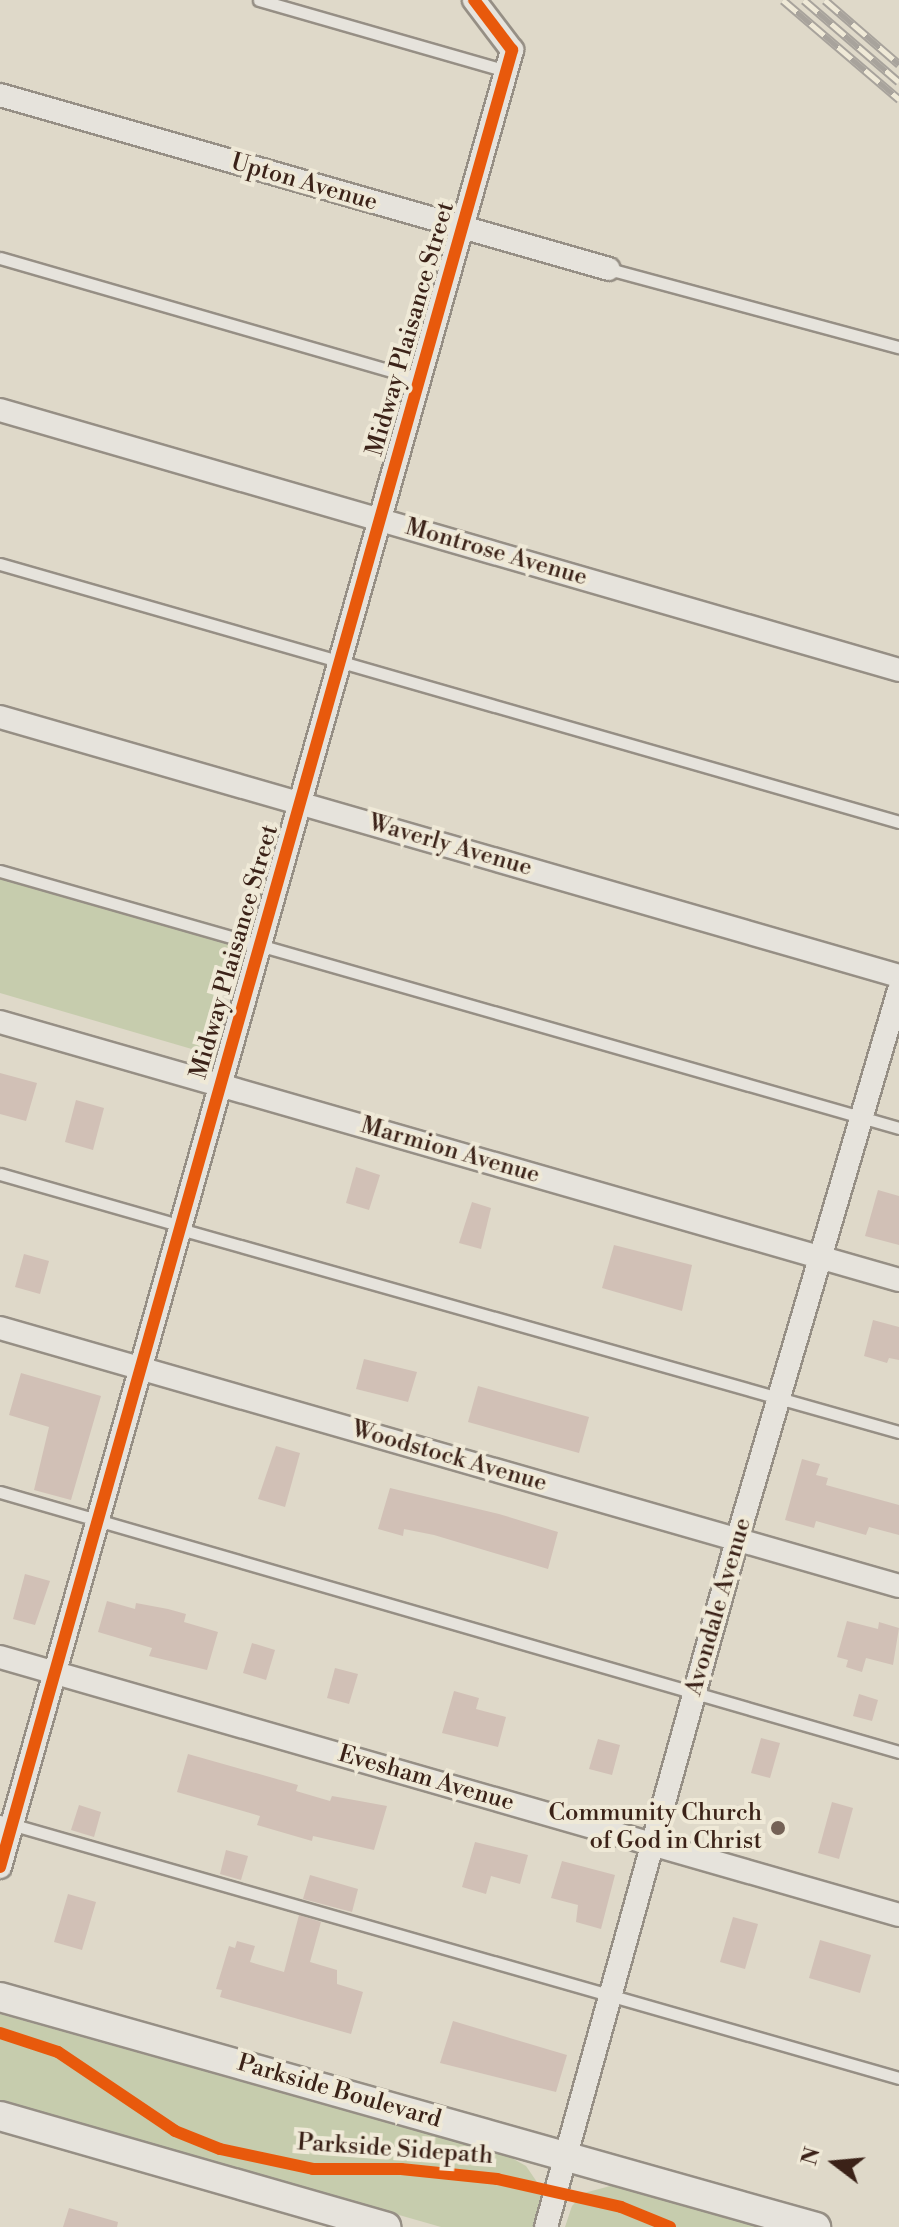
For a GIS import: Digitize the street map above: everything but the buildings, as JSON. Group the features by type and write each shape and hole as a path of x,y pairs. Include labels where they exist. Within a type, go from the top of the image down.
{"street":[{"path":"474,0 509,60"},
{"name":"Midway Plaisance Street","path":"0,1867 6,1822 98,1520 509,60"},
{"name":"Upton Avenue","path":"0,95 609,269"},
{"name":"Montrose Avenue","path":"0,410 899,670"},
{"name":"Waverly Avenue","path":"0,717 899,976"},
{"name":"Avondale Avenue","path":"546,2227 737,1540 899,990"},
{"name":"Marmion Avenue","path":"0,1022 899,1280"},
{"name":"Woodstock Avenue","path":"0,1328 899,1586"},
{"name":"Evesham Avenue","path":"0,1657 899,1915"},
{"name":"Parkside Boulevard","path":"0,1997 816,2227"},
{"path":"0,2116 386,2227"}],"lane":[{"path":"259,0 509,60"},
{"path":"0,258 420,379"},
{"path":"609,269 899,347"},
{"path":"0,564 899,822"},
{"path":"0,871 899,1128"},
{"path":"0,1174 899,1432"},
{"path":"0,1492 899,1752"},
{"path":"6,1822 899,2078"}],"green space":[{"path":"0,878 232,941 202,1052 0,993"},
{"path":"0,2014 510,2157 526,2166 539,2185 544,2204 536,2227 441,2227 0,2101"},
{"path":"614,2185 768,2227 565,2227 572,2206 584,2193"}],"railway":[{"path":"783,0 899,99"},
{"path":"804,0 899,82"},
{"path":"825,0 899,64"}],"cycle path":[{"path":"0,1867 512,50 474,0"},
{"name":"Parkside Sidepath","path":"0,2033 58,2052 175,2131 220,2149 313,2169 401,2169 497,2179 621,2207 670,2227"}],"place":[{"name":"Community Church of God in Christ","path":"778,1828"}]}
